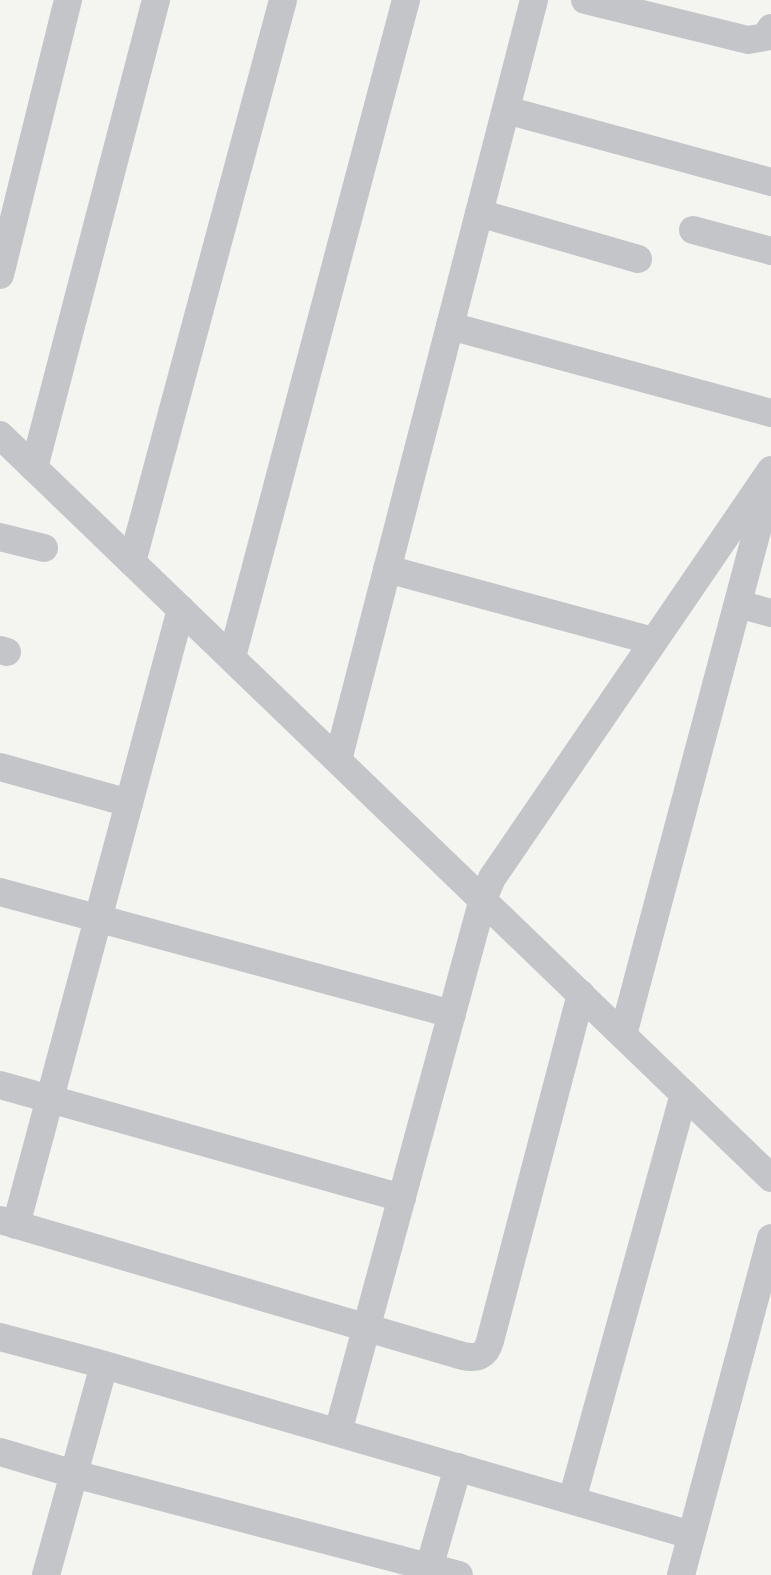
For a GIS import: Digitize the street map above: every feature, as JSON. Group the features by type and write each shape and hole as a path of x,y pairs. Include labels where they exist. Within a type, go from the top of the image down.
{"street":[{"path":"0,275 68,0"},
{"path":"34,468 156,0"},
{"path":"132,562 283,0"},
{"path":"232,657 406,0"},
{"path":"338,760 534,0"},
{"path":"585,0 656,9 752,40 765,37 771,28"},
{"path":"506,110 771,182"},
{"path":"480,213 638,259"},
{"path":"692,230 771,251"},
{"path":"450,326 771,413"},
{"path":"0,435 771,1178"},
{"path":"338,1432 483,899 498,866 771,470"},
{"path":"623,1035 771,480"},
{"path":"0,537 44,548"},
{"path":"387,569 653,641"},
{"path":"738,604 771,613"},
{"path":"181,609 50,1099 8,1223 463,1356 474,1358 482,1355 488,1349 581,994"},
{"path":"0,767 129,803"},
{"path":"0,892 452,1014"},
{"path":"0,1085 402,1198"},
{"path":"572,1500 684,1094"},
{"path":"681,1575 771,1238"},
{"path":"0,1337 691,1535"},
{"path":"46,1575 104,1365"},
{"path":"0,1452 428,1571 459,1575"},
{"path":"428,1571 458,1467"}]}
